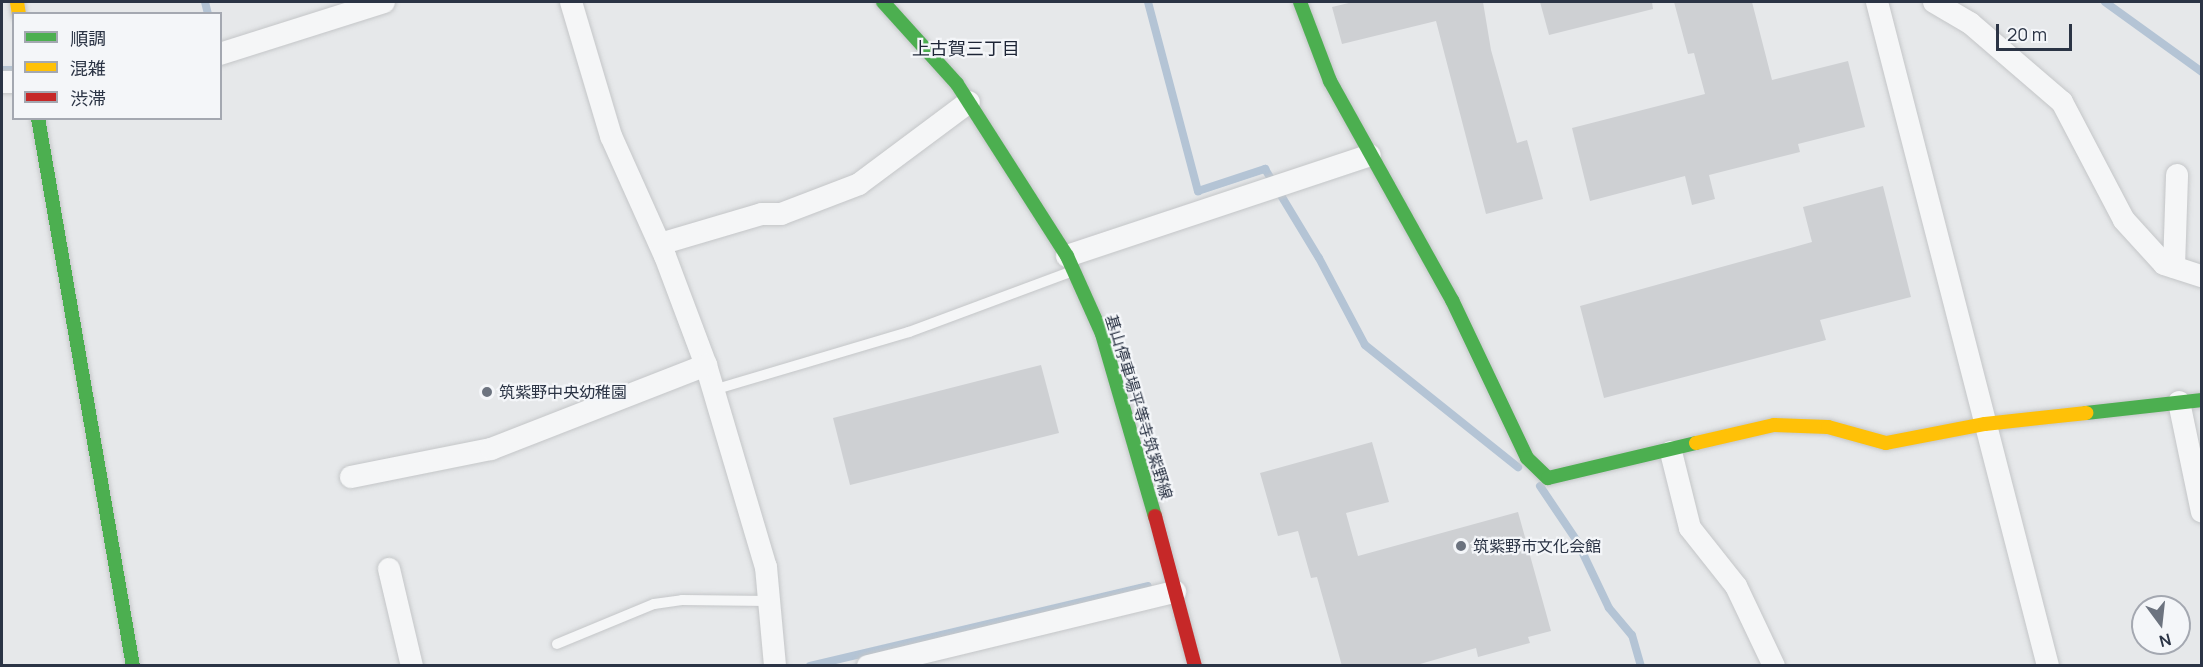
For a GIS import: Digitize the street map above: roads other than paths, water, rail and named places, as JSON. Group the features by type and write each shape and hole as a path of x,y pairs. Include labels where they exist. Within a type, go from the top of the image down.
{"street":[{"path":"222,53 384,2"},
{"path":"571,2 611,136 660,244 706,365 766,567 775,666"},
{"name":"基山停車場平等寺筑紫野線","path":"883,2 969,102 1070,263 1102,334 1195,666"},
{"path":"1300,2 1330,81 1452,300 1527,458 1548,478 1671,452 1774,425 1828,427 1886,443 1985,424 2202,400"},
{"path":"1877,2 2048,666"},
{"path":"1934,2 1970,23 2062,102 2124,220 2164,264 2202,276"},
{"path":"660,244 762,214 781,214 859,184 969,102"},
{"path":"38,120 92,412 133,666"},
{"path":"1070,263 1370,155"},
{"path":"2174,267 2177,175"},
{"path":"351,477 491,448 706,365"},
{"path":"2179,402 2202,512"},
{"path":"1671,452 1690,528 1736,586 1774,666"},
{"path":"390,570 412,666"},
{"path":"868,666 1175,592"}],"lane":[{"path":"713,390 909,332 1070,263"},
{"path":"557,644 654,604 682,600 769,602"}],"waterway":[{"path":"205,2 208,12"},
{"path":"1148,2 1198,191 1265,169 1319,258 1365,345 1518,467"},
{"path":"2105,2 2202,72"},
{"path":"2,70 12,70"},
{"path":"1540,486 1577,541 1609,608 1632,635 1641,666"},
{"path":"810,666 1148,586"}],"place":[{"name":"筑紫野中央幼稚園","path":"487,392"},
{"name":"筑紫野市文化会館","path":"1461,546"}],"district":[{"name":"上古賀三丁目","path":"966,48"}]}
